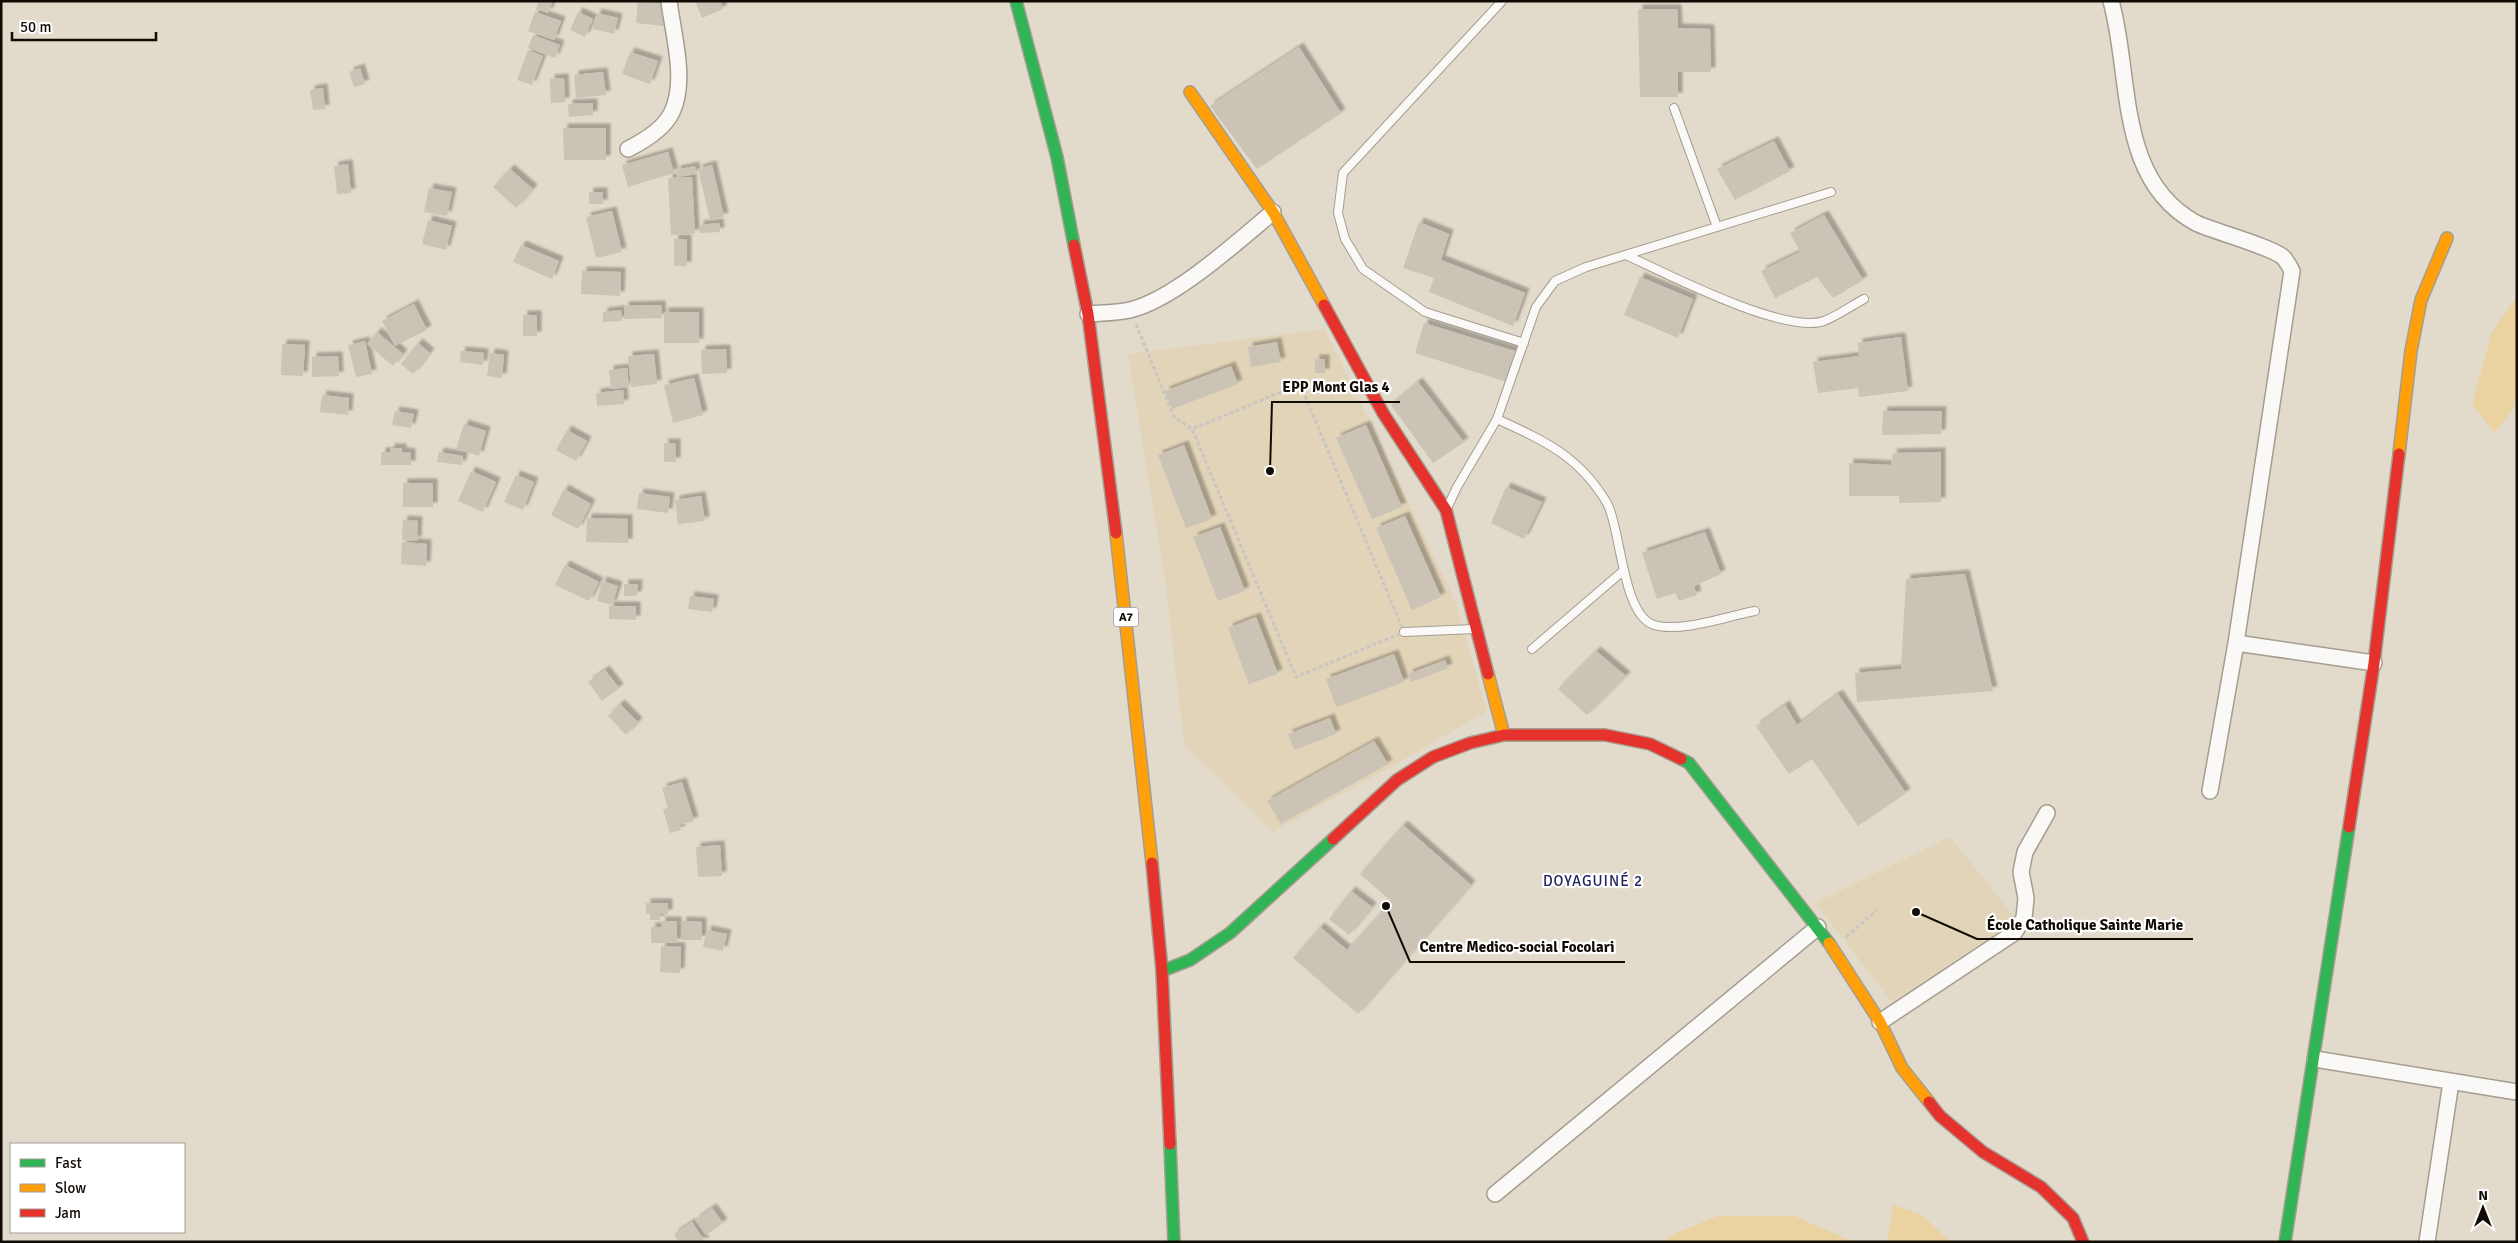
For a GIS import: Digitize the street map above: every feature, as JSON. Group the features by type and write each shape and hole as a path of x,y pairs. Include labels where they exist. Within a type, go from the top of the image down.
{"street":[{"path":"628,150 650,137 672,113 680,86 669,1"},
{"name":"A7","path":"1016,1 1057,157 1088,314 1108,463 1144,778 1162,971 1174,1242"},
{"path":"2111,1 2139,155 2157,189 2176,209 2196,223 2284,257 2292,271 2236,643 2210,791"},
{"path":"1190,92 1272,212 1383,412 1446,510 1504,735"},
{"path":"1088,314 1130,310 1157,298 1211,264 1272,212"},
{"path":"2284,1242 2314,1059 2374,663 2411,351 2421,300 2447,238"},
{"path":"2236,643 2374,663"},
{"path":"1162,971 1190,960 1230,933 1396,780 1433,757 1470,743 1504,735 1605,735 1650,744 1689,763 1818,928 1880,1022 1902,1068 1940,1116 1983,1152 2041,1187 2074,1218 2083,1242"},
{"path":"1880,1022 2014,933 2024,918 2026,898 2021,872 2025,852 2047,813"},
{"path":"1495,1194 1818,928"},
{"path":"2314,1059 2517,1092"},
{"path":"2427,1242 2450,1082"}],"lane":[{"path":"1502,1 1343,173 1338,212 1345,239 1363,269 1425,312 1524,343"},
{"path":"1674,108 1717,228"},
{"path":"1446,510 1457,487 1497,419 1511,384 1536,307 1555,281 1586,267 1831,192"},
{"path":"1626,255 1755,312 1795,322 1822,322 1864,299"},
{"path":"1497,419 1546,441 1581,467 1608,505 1623,571 1639,613 1653,625 1681,626 1755,611"},
{"path":"1532,649 1623,571"},
{"path":"1404,632 1477,629"}],"path":[{"path":"1130,310 1174,417 1192,429 1296,678 1404,632 1300,384 1192,429"},
{"path":"1832,949 1877,910"}],"shaded area":[{"path":"2517,297 2517,402 2495,433 2472,404 2492,332"},
{"path":"1325,329 1454,598 1487,711 1273,832 1184,744 1166,587 1128,354"},
{"path":"1950,837 2017,920 1893,1003 1815,903"},
{"path":"1893,1205 1922,1215 1950,1242 1878,1242 1888,1240"},
{"path":"1718,1216 1794,1216 1854,1242 1663,1242 1669,1236"}],"building":[{"path":"539,1 553,1 548,13 536,9"},
{"path":"638,1 666,4 664,26 636,23"},
{"path":"695,1 720,1 723,9 702,18"},
{"path":"1638,9 1677,9 1678,28 1710,29 1711,72 1678,72 1678,97 1640,97"},
{"path":"535,12 561,21 554,40 528,31"},
{"path":"578,12 593,19 585,37 570,30"},
{"path":"597,13 618,18 614,34 593,29"},
{"path":"533,35 560,45 555,58 528,48"},
{"path":"1299,47 1341,113 1257,169 1210,106"},
{"path":"528,50 543,56 532,85 517,80"},
{"path":"630,52 658,61 650,84 622,74"},
{"path":"360,68 365,84 354,87 349,72"},
{"path":"603,72 606,95 576,98 574,75"},
{"path":"564,78 565,102 551,103 550,79"},
{"path":"323,88 325,109 313,110 310,90"},
{"path":"593,103 593,115 569,117 568,104"},
{"path":"563,128 606,128 606,160 564,160"},
{"path":"1774,141 1790,171 1735,200 1717,169"},
{"path":"668,152 674,173 628,187 622,165"},
{"path":"348,164 351,193 337,194 334,166"},
{"path":"712,165 724,217 710,220 698,169"},
{"path":"695,166 696,174 677,177 676,170"},
{"path":"510,169 533,189 516,208 493,187"},
{"path":"692,177 695,234 671,235 668,178"},
{"path":"429,188 452,192 447,216 424,212"},
{"path":"589,192 603,192 603,204 589,204"},
{"path":"612,211 622,252 596,258 586,217"},
{"path":"1824,215 1863,280 1833,298 1817,277 1775,298 1761,271 1800,252 1790,233"},
{"path":"428,220 452,226 446,250 422,244"},
{"path":"1419,222 1449,234 1441,260 1525,293 1513,326 1429,292 1434,278 1403,268"},
{"path":"719,223 720,232 700,233 699,225"},
{"path":"674,239 687,239 687,266 674,266"},
{"path":"521,245 559,261 552,279 513,262"},
{"path":"582,271 621,272 620,296 581,294"},
{"path":"1640,277 1693,299 1678,338 1624,315"},
{"path":"414,304 427,330 395,346 382,321"},
{"path":"661,305 662,318 624,319 624,306"},
{"path":"621,310 622,321 603,322 603,312"},
{"path":"664,312 699,312 699,343 664,343"},
{"path":"523,315 537,315 537,336 523,336"},
{"path":"1424,323 1521,353 1510,383 1415,353"},
{"path":"377,332 403,354 393,366 367,344"},
{"path":"1901,337 1908,391 1859,397 1858,388 1818,393 1813,362 1859,356 1858,343"},
{"path":"365,341 372,374 356,377 348,345"},
{"path":"1277,342 1281,362 1251,367 1248,347"},
{"path":"418,343 430,353 413,374 401,364"},
{"path":"282,344 305,345 303,376 281,375"},
{"path":"726,349 727,373 702,374 701,350"},
{"path":"461,351 484,353 483,365 460,362"},
{"path":"490,353 504,355 502,378 487,376"},
{"path":"654,354 657,384 631,387 628,356"},
{"path":"338,356 339,376 312,377 312,357"},
{"path":"1315,359 1325,359 1325,373 1315,373"},
{"path":"1231,366 1238,384 1172,409 1165,391"},
{"path":"627,368 629,387 611,389 609,370"},
{"path":"694,378 703,415 673,423 664,385"},
{"path":"1418,382 1464,442 1433,463 1391,405"},
{"path":"623,390 624,404 597,406 596,393"},
{"path":"322,395 349,398 348,415 320,412"},
{"path":"395,411 414,414 411,428 392,425"},
{"path":"1883,411 1942,411 1941,434 1882,435"},
{"path":"464,424 486,431 479,456 456,449"},
{"path":"1366,425 1402,507 1372,519 1336,438"},
{"path":"567,430 587,441 576,461 556,450"},
{"path":"664,443 676,443 676,462 664,462"},
{"path":"1184,445 1212,519 1186,528 1158,455"},
{"path":"390,448 402,448 402,452 411,453 411,465 381,465 381,452 390,452"},
{"path":"439,452 463,456 462,465 437,462"},
{"path":"1941,452 1941,502 1899,503 1899,496 1849,496 1849,463 1891,465 1893,453"},
{"path":"471,471 496,482 483,512 458,501"},
{"path":"516,475 534,482 523,510 504,502"},
{"path":"403,483 433,483 433,507 403,507"},
{"path":"1506,487 1542,502 1524,539 1491,523"},
{"path":"564,489 591,504 578,529 551,515"},
{"path":"639,493 670,497 668,513 637,509"},
{"path":"701,496 705,521 678,524 675,500"},
{"path":"1405,516 1441,597 1412,610 1376,528"},
{"path":"587,518 628,519 628,543 586,542"},
{"path":"403,520 418,521 417,541 402,540"},
{"path":"1220,527 1245,591 1218,601 1193,537"},
{"path":"1705,532 1721,574 1694,586 1697,595 1679,601 1675,593 1657,599 1642,553"},
{"path":"402,542 427,544 426,566 401,564"},
{"path":"565,565 599,582 589,601 555,585"},
{"path":"1965,574 1993,691 1857,702 1855,673 1901,669 1906,579"},
{"path":"602,581 618,586 612,605 597,601"},
{"path":"624,584 638,584 637,596 624,596"},
{"path":"690,596 714,599 712,612 688,609"},
{"path":"609,606 636,606 636,620 609,619"},
{"path":"1256,617 1278,674 1249,684 1228,628"},
{"path":"1596,651 1626,676 1587,715 1558,689"},
{"path":"1394,654 1404,682 1336,707 1326,679"},
{"path":"1445,660 1448,668 1411,682 1408,674"},
{"path":"605,670 619,688 602,701 588,682"},
{"path":"1838,694 1906,793 1858,826 1812,759 1789,774 1756,726 1785,705 1797,725"},
{"path":"620,704 638,722 626,735 608,716"},
{"path":"1330,718 1336,734 1294,750 1288,734"},
{"path":"1374,741 1388,764 1281,824 1267,801"},
{"path":"682,782 694,821 679,825 681,830 670,833 663,809 668,808 662,788"},
{"path":"1403,825 1471,885 1358,1014 1293,958 1320,927 1347,950 1391,901 1360,874"},
{"path":"720,845 722,876 698,877 696,847"},
{"path":"1351,891 1372,907 1349,935 1329,919"},
{"path":"646,903 668,903 668,914 660,914 660,920 650,920 650,914 646,914"},
{"path":"661,921 677,921 677,943 651,943 651,927 661,927"},
{"path":"682,921 702,922 702,940 682,940"},
{"path":"707,930 727,934 723,951 703,947"},
{"path":"661,946 681,947 680,973 660,972"},
{"path":"712,1208 723,1223 706,1235 695,1220"},
{"path":"692,1222 705,1242 679,1242 674,1234"}],"traffic: fast":[{"path":"1016,1 1057,157 1074,245"},
{"path":"1681,759 1689,763 1829,943"},
{"path":"2285,1242 2349,827"},
{"path":"1162,971 1190,960 1230,933 1333,839"},
{"path":"1170,1144 1174,1242"}],"traffic: slow":[{"path":"1190,92 1273,212 1324,305"},
{"path":"2399,454 2411,351 2421,300 2447,238"},
{"path":"1116,533 1152,863"},
{"path":"1488,674 1504,735"},
{"path":"1829,943 1880,1022 1902,1068 1929,1102"}],"traffic: jam":[{"path":"1074,245 1088,314 1116,533"},
{"path":"1324,305 1383,413 1446,510 1488,674"},
{"path":"2349,827 2374,663 2399,454"},
{"path":"1333,839 1397,780 1433,757 1470,743 1504,735 1605,735 1650,744 1681,759"},
{"path":"1152,863 1162,971 1170,1144"},
{"path":"1929,1102 1940,1116 1983,1152 2041,1187 2073,1218 2083,1242"}],"place":[{"name":"EPP Mont Glas 4","path":"1270,471"},
{"name":"Centre Medico-social Focolari","path":"1386,906"},
{"name":"École Catholique Sainte Marie","path":"1916,912"}],"district":[{"name":"DOYAGUINÉ 2","path":"1593,881"}]}
